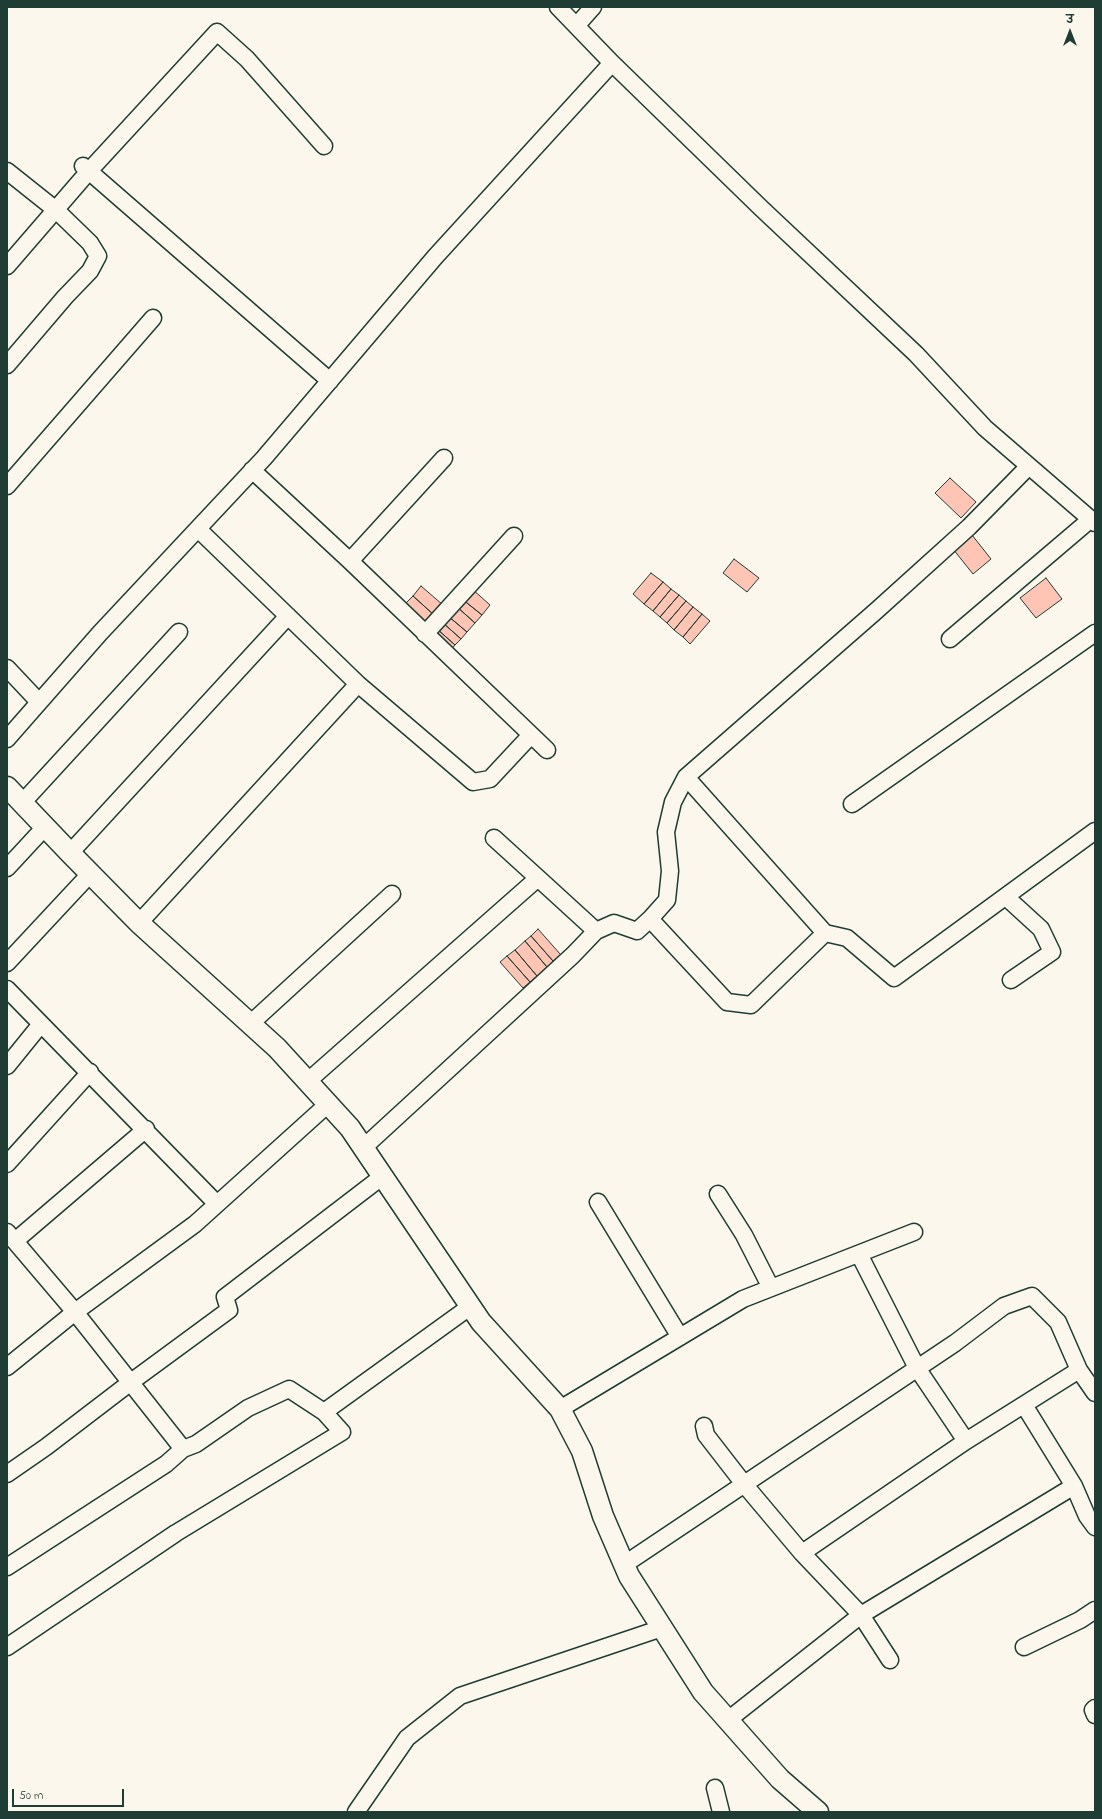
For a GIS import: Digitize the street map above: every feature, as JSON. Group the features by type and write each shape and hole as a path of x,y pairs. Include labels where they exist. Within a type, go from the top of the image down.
{"street":[{"path":"558,7 612,63 761,208 916,354 985,428 1093,521 950,639"},
{"path":"577,25 593,7"},
{"path":"7,266 56,210 86,168 218,32 247,59 324,146"},
{"path":"7,739 100,633 252,470 435,257 612,63"},
{"path":"86,168 330,381"},
{"path":"7,171 56,210 90,243 98,256 90,271 65,297 7,365"},
{"path":"7,486 153,318"},
{"path":"350,561 444,458"},
{"path":"363,1148 572,955 596,931 614,923 637,930 650,919 667,900 670,871 666,832 672,802 686,777 876,611 963,532 1029,466"},
{"path":"252,470 350,561 547,750"},
{"path":"198,529 358,684 473,782 490,779 531,735"},
{"path":"425,634 514,536"},
{"path":"70,853 288,616"},
{"path":"23,802 179,632"},
{"path":"852,804 1095,633"},
{"path":"7,668 39,702"},
{"path":"139,923 358,684"},
{"path":"686,777 825,933 847,938 894,978 1094,833"},
{"path":"7,787 139,923 277,1048 350,1128 486,1328 560,1409 582,1451 603,1516 630,1576 703,1692 780,1779 818,1812"},
{"path":"7,868 45,827"},
{"path":"494,838 596,931"},
{"path":"7,963 90,874"},
{"path":"308,1081 538,878"},
{"path":"250,1024 392,894"},
{"path":"1006,897 1041,929 1052,952 1011,980"},
{"path":"650,919 727,1002 751,1005 825,933"},
{"path":"7,989 218,1204"},
{"path":"7,1066 41,1024"},
{"path":"7,1164 90,1072"},
{"path":"7,1367 75,1312 195,1224 328,1104"},
{"path":"146,1129 11,1237 65,1303 75,1312 183,1449"},
{"path":"7,1474 46,1447 130,1382 229,1310 225,1297 383,1176"},
{"path":"718,1194 744,1236 770,1288"},
{"path":"598,1202 680,1337"},
{"path":"560,1409 743,1299 914,1232"},
{"path":"859,1254 917,1368 966,1441"},
{"path":"625,1564 917,1368 1004,1306 1032,1296 1058,1322 1079,1370 1095,1394"},
{"path":"324,1412 471,1306"},
{"path":"802,1553 966,1441 1079,1370"},
{"path":"7,1567 166,1464 183,1449 196,1444 248,1408 289,1389 324,1412 342,1432 176,1532 7,1647"},
{"path":"1024,1405 1074,1486 1087,1516 1095,1528"},
{"path":"704,1426 706,1435 744,1484 802,1553 862,1615 890,1660"},
{"path":"728,1720 862,1615 1074,1486"},
{"path":"1024,1647 1080,1620 1095,1610"},
{"path":"356,1812 407,1738 460,1696 662,1628"},
{"path":"1095,1708 1092,1710 1095,1715"},
{"path":"715,1788 721,1812"}],"building":[{"path":"950,478 976,502 961,518 935,493"},
{"path":"972,535 991,559 973,574 953,549"},
{"path":"734,559 759,578 747,592 723,573"},
{"path":"651,573 663,582 644,604 633,594"},
{"path":"1046,578 1062,599 1036,618 1020,598"},
{"path":"663,582 671,589 653,611 644,604"},
{"path":"421,586 443,605 434,615 413,596"},
{"path":"471,588 490,605 482,615 462,599"},
{"path":"671,589 679,595 660,617 653,611"},
{"path":"679,595 686,601 667,623 660,617"},
{"path":"413,596 434,615 427,623 405,604"},
{"path":"462,599 482,615 475,623 456,606"},
{"path":"686,601 693,607 674,630 667,623"},
{"path":"456,606 475,623 467,632 448,616"},
{"path":"693,607 702,614 683,637 674,630"},
{"path":"702,614 710,621 690,644 683,637"},
{"path":"448,616 467,632 461,639 442,622"},
{"path":"442,622 461,639 455,645 436,628"},
{"path":"436,628 455,645 449,652 430,635"},
{"path":"538,929 561,955 553,961 531,936"},
{"path":"531,936 553,961 547,967 525,941"},
{"path":"525,941 547,967 537,976 515,950"},
{"path":"515,950 537,976 530,982 507,956"},
{"path":"507,956 530,982 523,988 500,962"}]}
